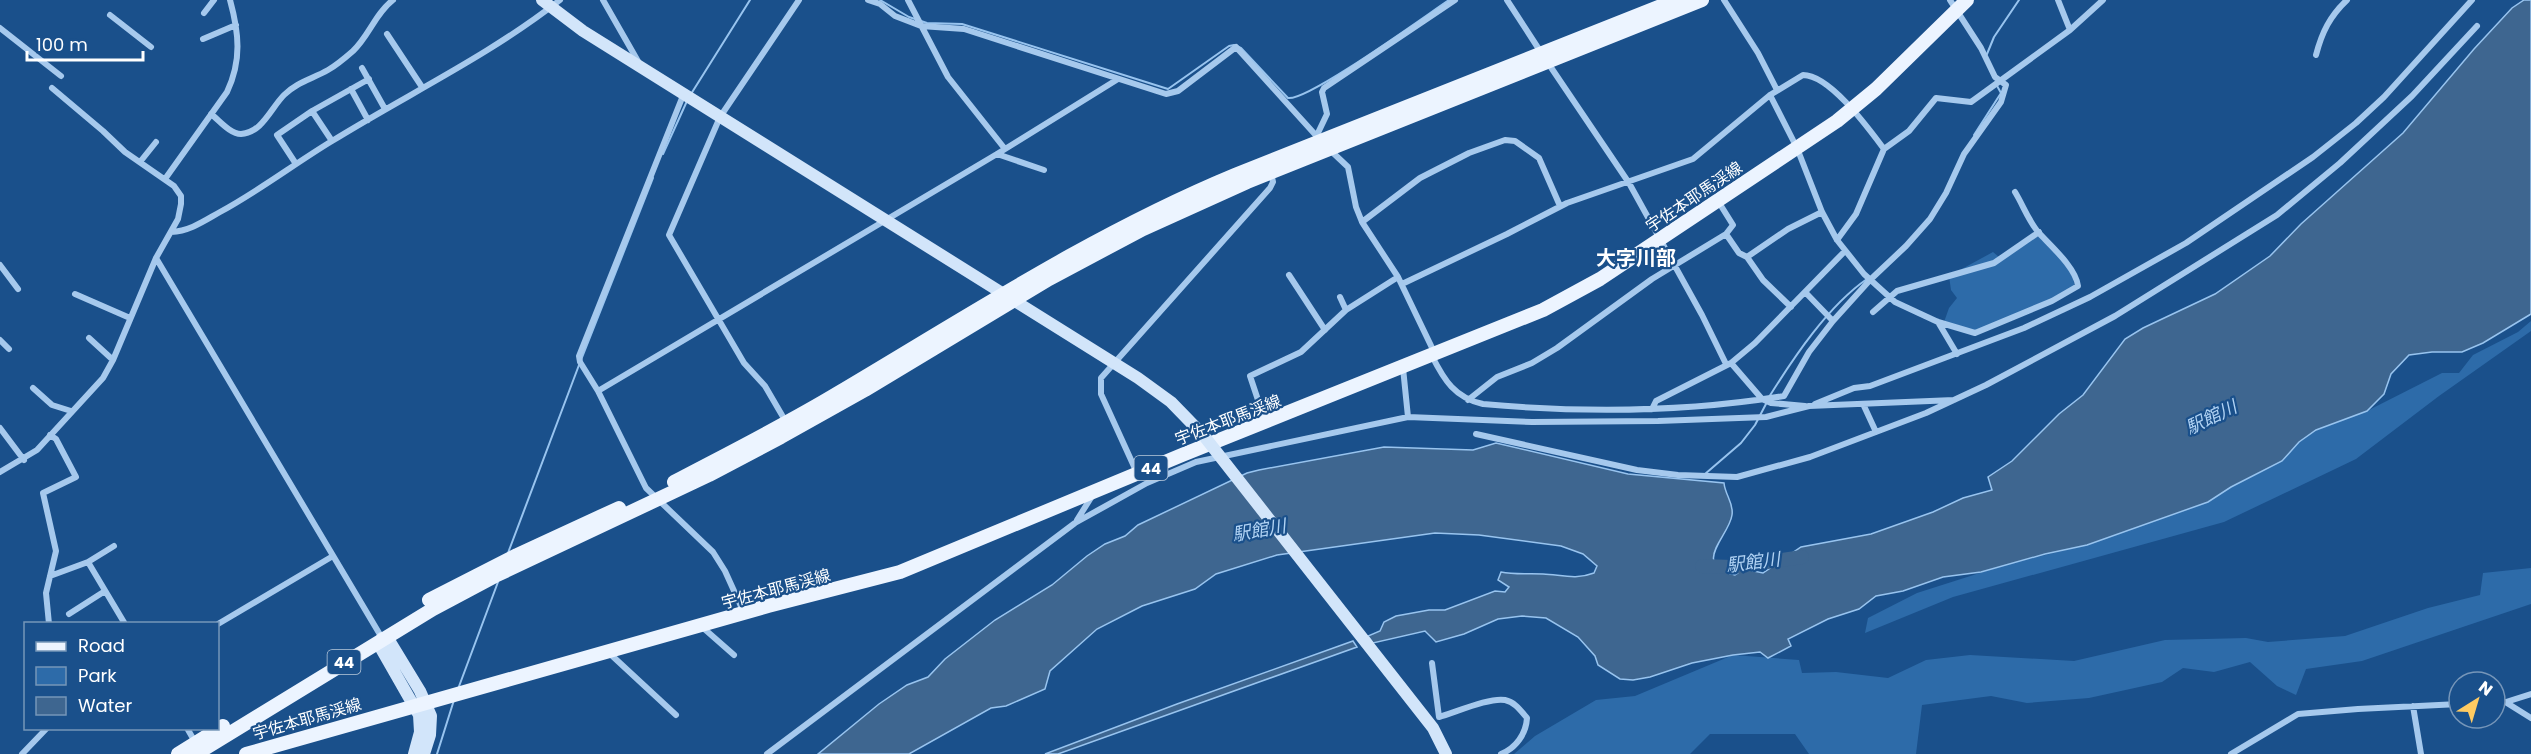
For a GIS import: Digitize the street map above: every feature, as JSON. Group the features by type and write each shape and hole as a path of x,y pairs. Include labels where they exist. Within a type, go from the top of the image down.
{"main road":[{"name":"宇佐本耶馬渓線","path":"1544,58 1676,0"},
{"name":"宇佐本耶馬渓線","path":"178,754 197,751 481,572 655,496 1007,297 1143,229 1322,142 1702,0"},
{"name":"宇佐本耶馬渓線","path":"246,754 607,651 900,572 1137,474 1404,368 1568,299 1854,108 1958,3"},
{"name":"宇佐本耶馬渓線","path":"380,634 816,418 1007,297"}],"street":[{"path":"204,13 214,0"},
{"path":"165,179 227,92 234,75 239,42 230,0"},
{"path":"211,114 233,132 239,134 251,132 259,127 285,93 306,78 330,69 356,48 382,10 393,0"},
{"path":"603,0 641,66"},
{"path":"786,423 768,391 747,367 718,320 669,233 720,117 799,0"},
{"path":"868,0 880,4 895,16 921,26 949,26 964,29 1160,93 1173,93 1236,47 1322,142 1348,167 1354,200 1362,222 1402,284 1451,388 1468,400 1483,404 1652,409 1762,399 1786,394 1806,358 1833,321 1870,280 1913,238 1937,209 1964,154 2001,102 2006,85 1999,80 1958,3"},
{"path":"908,0 948,77 1005,149"},
{"path":"1322,142 1327,114 1322,92 1326,86 1455,0"},
{"path":"1507,0 1629,183 1728,363 1762,399 1771,403 1809,406 1864,406 1954,400"},
{"path":"1724,0 1758,53 1777,90"},
{"path":"2058,0 2070,30"},
{"path":"1837,240 1856,214 1884,149 1909,131 1936,98 1971,102 2070,30 2103,0"},
{"path":"2316,55 2331,16 2347,0"},
{"path":"767,754 1075,523 1148,483 1196,462 1408,417 1532,422 1766,417 1809,406 1854,388 1870,386 2024,328 2134,273 2186,243 2313,157 2384,97 2472,0"},
{"path":"171,232 190,229 263,188 332,141 467,63 551,3 583,31 1114,362 1165,397 1203,436 1433,728 1446,754"},
{"path":"110,15 151,47"},
{"path":"203,39 236,25"},
{"path":"1476,434 1637,470 1678,475 1737,477 1810,457 1876,432 1954,400 2115,316 2277,215 2340,163 2412,96 2477,26"},
{"path":"0,28 61,76"},
{"path":"387,34 422,87"},
{"path":"362,68 385,110"},
{"path":"1402,284 1498,239 1560,206 1693,159 1770,95 1799,77 1811,75 1854,108 1884,149"},
{"path":"296,164 277,135 312,111 369,79"},
{"path":"598,391 1005,149 1118,79"},
{"path":"0,472 24,460 37,450 71,411 97,387 113,360 156,258 178,219 182,200 177,189 125,152 52,88"},
{"path":"351,89 368,120"},
{"path":"684,93 579,356 580,362 598,391 642,481 713,552 725,571 744,613"},
{"path":"1770,95 1797,148 1822,212 1845,251 1888,297 1938,322 1977,333 2078,286 2077,280 2059,254 2039,232 2015,192"},
{"path":"312,111 332,141"},
{"path":"1362,222 1420,178 1469,153 1505,140 1518,142 1539,158 1560,206"},
{"path":"140,162 156,142"},
{"path":"996,154 1044,170"},
{"path":"1137,474 1101,394 1101,378 1270,188 1273,180 1269,167"},
{"path":"1468,400 1497,377 1532,363 1557,348 1640,287 1726,234 1733,225 1718,200"},
{"path":"1747,257 1788,229 1822,212"},
{"path":"1873,312 1897,291 1994,263 2039,232"},
{"path":"1726,234 1739,253 1747,257 1763,280 1791,307"},
{"path":"1652,409 1656,401 1728,363 1755,344 1845,251"},
{"path":"156,258 380,634 379,645 421,705 431,726 424,754"},
{"path":"0,265 18,290"},
{"path":"1289,275 1325,330"},
{"path":"1265,423 1250,376 1298,354 1346,310 1398,277"},
{"path":"1805,292 1833,321"},
{"path":"75,294 130,318"},
{"path":"1340,297 1346,310"},
{"path":"1938,322 1957,354"},
{"path":"89,338 113,360"},
{"path":"0,340 9,350"},
{"path":"1404,368 1408,417"},
{"path":"33,387 52,405 71,411"},
{"path":"1864,406 1876,432"},
{"path":"0,428 24,460"},
{"path":"49,622 46,593 56,551 44,493 75,477 56,439 50,435"},
{"path":"1075,523 1095,492"},
{"path":"50,576 88,562 114,546"},
{"path":"219,623 333,556"},
{"path":"88,562 124,622"},
{"path":"69,614 105,591"},
{"path":"701,626 734,655"},
{"path":"607,651 676,715"},
{"path":"1432,663 1439,717 1491,701 1505,700 1518,707 1527,718 1527,728 1519,741 1501,754"},
{"path":"2507,702 2531,694"},
{"path":"2507,703 2531,718"},
{"path":"414,754 420,727 421,705"},
{"path":"2231,754 2271,728 2298,714 2447,705"},
{"path":"2413,706 2421,754"},
{"path":"22,754 46,730"},
{"path":"187,730 197,751"}],"green space":[{"path":"2037,236 2042,237 2062,261 2071,274 2074,286 2047,301 1976,331 1944,322 1949,308 1957,298 1951,290 1949,276 1993,252 1999,257"},
{"path":"2531,321 2531,331 2439,396 2356,459 2224,522 1953,597 1865,633 1868,618 1917,593 2008,564 2087,545 2208,502 2231,487 2282,461 2299,442 2317,430 2367,411 2442,373 2459,373 2473,355 2518,332"},
{"path":"2531,568 2531,604 2362,661 2306,669 2296,695 2277,686 2250,662 2214,672 2183,668 2162,682 2089,698 2027,703 1991,696 1922,705 1916,754 1809,754 1795,734 1710,734 1690,754 1514,754 1535,736 1596,700 1635,696 1733,655 1799,660 1802,673 1836,672 1888,678 1926,660 1970,655 2074,661 2165,640 2246,638 2268,642 2345,636 2428,608 2480,595 2483,573"}],"water":[{"path":"2524,0 2531,0 2531,314 2483,343 2462,352 2409,355 2391,374 2384,394 2367,411 2316,430 2299,442 2282,461 2231,487 2208,502 2087,545 1981,572 1943,577 1903,591 1876,596 1859,609 1828,619 1788,639 1791,646 1768,658 1760,652 1733,655 1692,663 1650,677 1633,680 1620,679 1598,665 1595,656 1578,637 1546,618 1522,616 1498,619 1464,634 1436,642 1425,631 1373,643 1368,636 1380,631 1384,622 1396,616 1429,610 1445,610 1495,591 1505,592 1509,587 1498,580 1501,572 1575,577 1594,573 1597,566 1583,554 1561,546 1479,535 1435,533 1277,555 1216,574 1195,589 1142,606 1097,629 1050,671 1045,689 1006,706 991,708 909,754 818,754 879,704 907,685 928,677 945,659 995,620 1052,585 1105,544 1125,536 1138,525 1247,473 1259,470 1384,447 1473,450 1496,443 1628,474 1724,483 1732,507 1732,515 1713,557 1715,564 1722,570 1735,575 1744,569 1763,573 1801,547 1871,534 1933,512 1963,498 1992,490 1988,477 2012,461 2059,414 2083,395 2125,339 2215,294 2270,256 2301,224 2403,133 2474,49 2512,8"},
{"path":"1353,641 1357,647 1058,754 1045,754 1177,704"}],"waterway":[{"path":"691,94 750,0"},
{"path":"880,0 909,17 927,23 962,24 1168,89 1229,46 1234,45 1241,48 1288,98 1300,95 1341,73 1449,0"},
{"path":"1987,54 1994,37 2019,0"},
{"path":"1974,135 2001,93 1996,84"},
{"path":"663,154 687,101"},
{"path":"581,360 653,178"},
{"path":"1769,397 1825,318 1867,279"},
{"path":"508,553 579,365"},
{"path":"1705,474 1741,443 1755,425 1767,402"},
{"name":"駅館川","path":"1702,566 1733,567 1802,557"},
{"path":"458,689 498,582"},
{"path":"437,754 454,700"}],"district":[{"name":"大字川部","path":"1636,258"}]}
